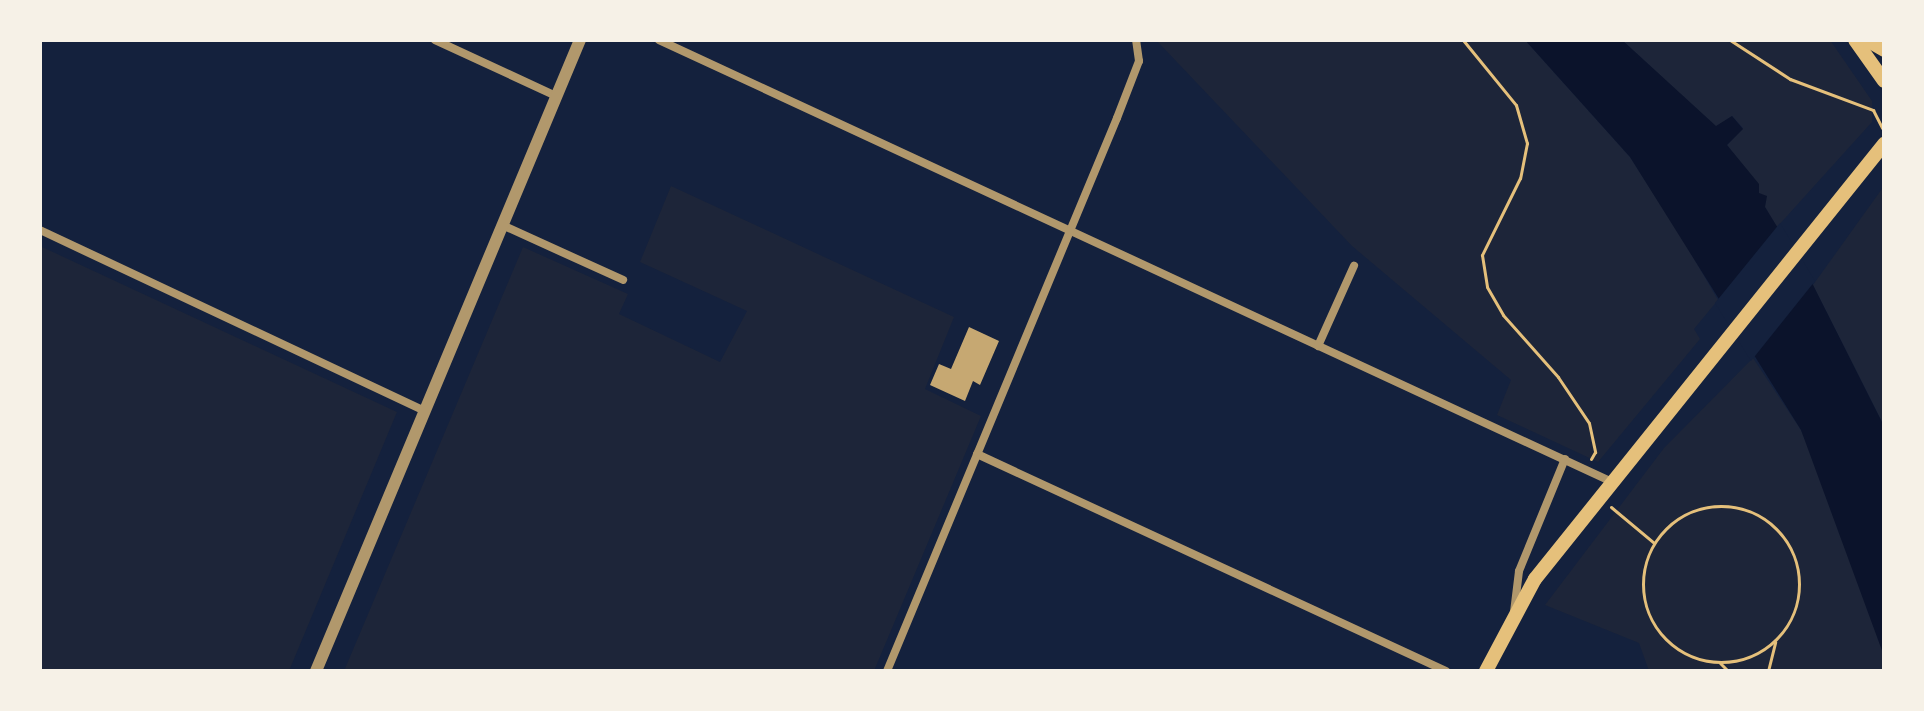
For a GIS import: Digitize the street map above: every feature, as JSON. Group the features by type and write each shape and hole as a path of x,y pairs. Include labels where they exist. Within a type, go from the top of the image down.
{"main road":[{"path":"1855,40 1884,81"},
{"path":"1867,40 1884,50"},
{"path":"1486,671 1514,612 1612,482 1884,144"}],"street":[{"path":"435,40 556,96"},
{"path":"316,671 580,40"},
{"path":"659,40 1612,482"},
{"path":"887,671 1071,232 1140,52 1136,40"},
{"path":"502,225 623,280"},
{"path":"40,230 425,411"},
{"path":"1318,346 1354,266"},
{"path":"977,454 1446,671"},
{"path":"1514,612 1519,571 1565,459"}],"path":[{"path":"1463,40 1516,105 1527,143 1520,178 1482,255 1487,287 1589,423 1595,452 1590,460"},
{"path":"1730,40 1790,79 1873,110 1884,132"},
{"path":"1720,663 1759,654 1775,642 1789,624 1800,581 1796,559 1771,523 1752,511 1708,506 1669,525 1654,543 1642,588 1652,622 1675,649 1720,663 1728,671"},
{"path":"1623,517 1654,543"},
{"path":"1768,671 1775,642"}],"shaded area":[{"path":"1156,40 1525,40 1630,157 1682,238 1718,300 1694,329 1700,339 1598,462 1497,415 1511,380 1352,246"},
{"path":"1525,40 1622,40 1716,126 1732,116 1743,129 1727,145 1759,184 1759,193 1767,196 1765,207 1813,285 1884,426 1884,656 1801,430 1630,157"},
{"path":"1622,40 1830,40 1872,101 1872,122 1777,227 1727,145 1743,128 1732,116 1716,127"},
{"path":"671,186 954,317 925,389 981,416 874,671 344,671 523,247 628,294 619,314 720,362 747,311 640,262"},
{"path":"1884,186 1884,426 1813,285"},
{"path":"40,246 397,412 289,671 40,671"},
{"path":"1753,358 1801,430 1827,490 1883,649 1884,671 1649,671 1639,643 1545,605 1664,448"}],"pier":[{"path":"1780,223 1815,281 1751,361 1715,303"}],"building":[{"path":"969,327 999,341 980,385 973,381 965,401 930,385 939,364 951,369"}]}
